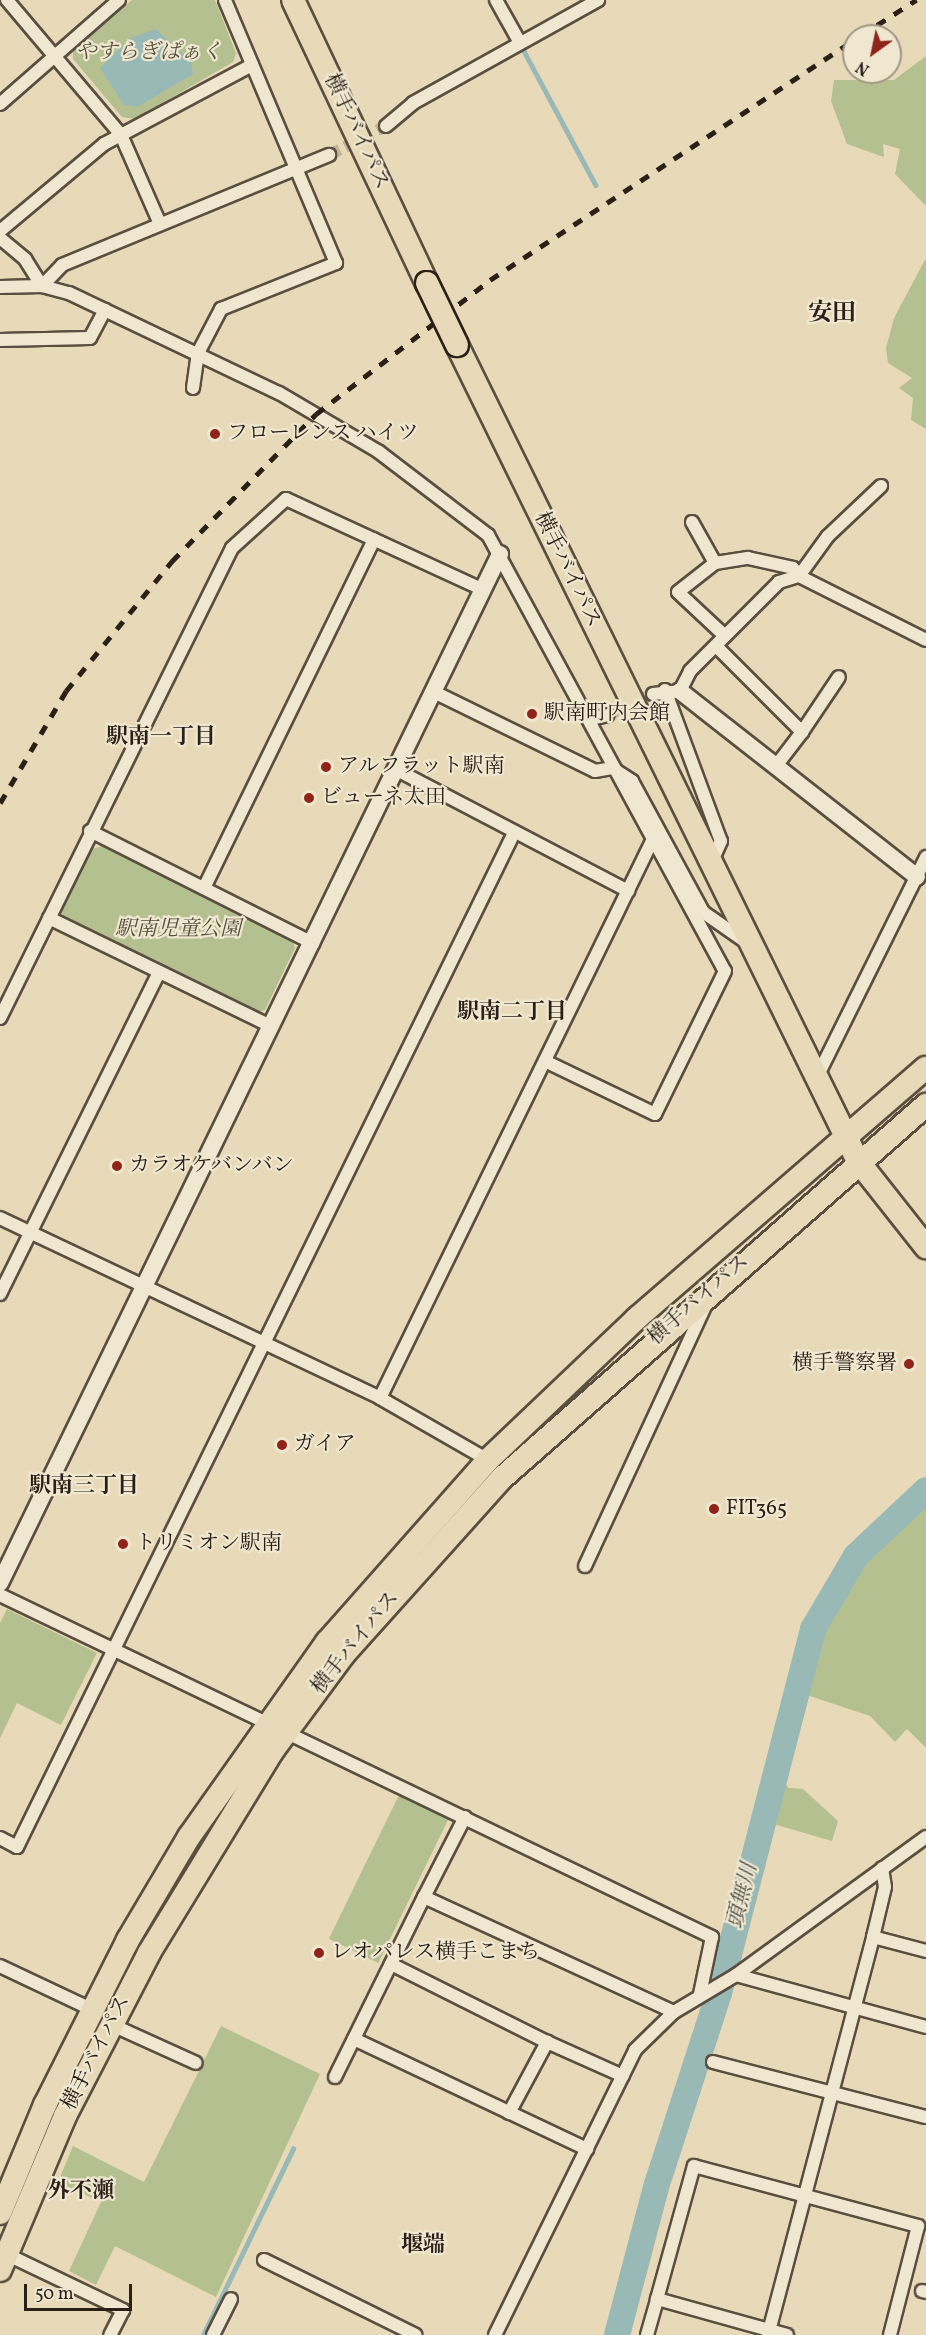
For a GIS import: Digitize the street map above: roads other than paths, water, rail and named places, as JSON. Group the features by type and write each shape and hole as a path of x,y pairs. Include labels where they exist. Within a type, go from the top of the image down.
{"highway":[{"name":"横手バイパス","path":"3,2262 110,2024 210,1849 276,1727 502,1478 712,1288 858,1161 747,943 427,283 293,0"},
{"path":"847,1136 926,1068"},
{"path":"926,1105 858,1161 926,1247"},
{"name":"横手バイパス","path":"0,2213 91,2010 189,1837 276,1727 378,1580 488,1460 638,1318 847,1136"}],"street":[{"path":"7,0 121,135 160,224"},
{"path":"0,104 119,0"},
{"path":"193,388 198,353 221,309 336,263 294,170 225,0"},
{"path":"496,0 519,41"},
{"path":"386,126 413,103 519,41 598,0"},
{"path":"0,231 121,135 252,65"},
{"path":"42,286 62,265 329,155"},
{"path":"0,238 25,259 42,286"},
{"path":"0,287 42,286 105,310 198,353 379,452 471,520 500,554 591,719 612,768 651,843 725,972 655,1114 545,1061"},
{"path":"0,340 90,339 105,310"},
{"path":"666,692 716,646 779,582 799,576 828,536 881,486"},
{"path":"0,1018 90,831 232,548 286,499 484,590"},
{"path":"692,522 715,563"},
{"path":"204,888 374,539"},
{"path":"0,1583 314,943 500,554"},
{"path":"725,636 678,592 715,563 748,558 793,568 799,576 926,639"},
{"path":"716,646 802,732"},
{"path":"776,766 839,677"},
{"path":"434,692 595,771 612,768 632,781 704,912 747,943"},
{"path":"666,692 721,841 710,866"},
{"path":"666,692 776,766 921,880"},
{"path":"591,719 608,715"},
{"path":"397,770 628,891"},
{"path":"90,831 314,943"},
{"path":"0,1838 17,1847 514,832"},
{"path":"380,1398 651,843"},
{"path":"816,1079 921,880 926,857"},
{"path":"49,918 272,1027"},
{"path":"0,1294 159,972"},
{"path":"0,1218 380,1398 488,1460"},
{"path":"585,1566 712,1288"},
{"path":"0,1594 712,1937 700,1994"},
{"path":"335,2078 465,1817"},
{"path":"495,2335 635,2050 674,2013 700,1994 736,1975 926,1837"},
{"path":"769,2333 873,1937 885,1887 882,1868"},
{"path":"424,1897 674,2013"},
{"path":"873,1937 926,1952"},
{"path":"391,1965 547,2042 623,2076"},
{"path":"0,1966 91,2010"},
{"path":"736,1975 926,2027"},
{"path":"110,2024 196,2063"},
{"path":"354,2039 587,2149"},
{"path":"509,2113 547,2042"},
{"path":"713,2062 926,2117"},
{"path":"647,2335 694,2166 918,2226 890,2335"},
{"path":"264,2260 394,2330 416,2335"},
{"path":"3,2262 123,2310 110,2335"},
{"path":"213,2335 231,2299"},
{"path":"657,2299 769,2333 787,2335"}],"water":[{"path":"156,29 191,62 193,74 137,107 124,105 100,68 131,38"}],"waterway":[{"path":"524,51 596,185"},
{"name":"頭無川","path":"617,2335 657,2184 719,1993 813,1629 856,1556 926,1490"},
{"path":"203,2335 293,2149"}],"tunnel":[{"path":"329,155 386,126"},
{"path":"608,715 653,694"}],"railway":[{"path":"879,24 916,0"},
{"path":"0,803 66,691 172,561 316,414 490,280 842,48"}],"place":[{"name":"フローレンス ハイツ","path":"215,434"},
{"name":"駅南町内会館","path":"532,714"},
{"name":"アルフラット駅南","path":"326,767"},
{"name":"ビューネ太田","path":"309,798"},
{"name":"カラオケバンバン","path":"117,1166"},
{"name":"横手警察署","path":"909,1364"},
{"name":"ガイア","path":"282,1445"},
{"name":"FIT365","path":"714,1509"},
{"name":"トリミオン駅南","path":"123,1544"},
{"name":"レオパレス横手こまち","path":"319,1953"}],"district":[{"name":"安田","path":"832,315"},
{"name":"駅南一丁目","path":"161,738"},
{"name":"駅南二丁目","path":"512,1013"},
{"name":"駅南三丁目","path":"84,1487"},
{"name":"外不瀬","path":"81,2192"},
{"name":"堰端","path":"423,2246"}],"park label":[{"name":"やすらぎぱぁく","path":"149,53"},
{"name":"駅南児童公園","path":"178,930"}]}
